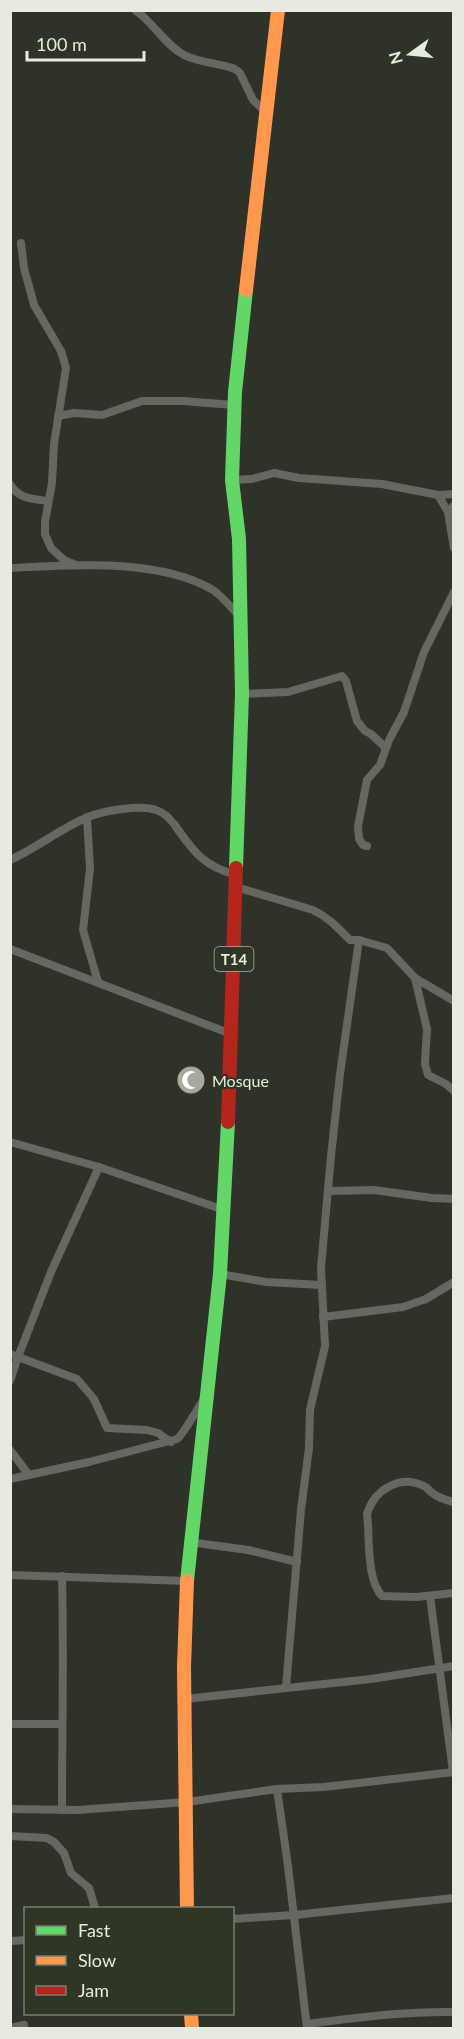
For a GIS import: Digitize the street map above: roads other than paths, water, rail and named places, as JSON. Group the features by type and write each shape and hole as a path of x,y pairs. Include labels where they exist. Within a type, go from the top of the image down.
{"highway":[{"name":"T14","path":"187,1907 185,1699 187,1581 189,1542 220,1274 224,1210 242,694 239,539 232,480 234,405 278,10"}],"street":[{"path":"135,10 182,54 235,69 240,73 253,100 265,111"},
{"path":"21,243 24,268 34,305 61,351 65,363 64,388 58,416 45,522 46,541 58,556 76,565"},
{"path":"58,416 74,413 102,415 142,401 234,405"},
{"path":"232,480 252,479 274,473 299,478 398,486 438,495 453,494"},
{"path":"10,484 19,495 48,501"},
{"path":"438,495 448,512 453,548"},
{"path":"448,512 453,505"},
{"path":"10,568 76,565 141,568 182,577 215,591 240,617"},
{"path":"367,846 360,843 358,833 367,780 380,765 404,712 424,652 453,592"},
{"path":"242,694 288,692 342,676 346,681 357,721 364,731 371,734 386,748"},
{"path":"10,860 87,818 104,812 137,808 157,810 173,822 208,864 236,881 329,918 350,940 359,940 387,948 415,978 453,1001"},
{"path":"87,818 90,869 83,930 98,982"},
{"path":"286,1687 312,1397 325,1346 321,1285 339,1084 359,940"},
{"path":"10,949 231,1034"},
{"path":"415,978 427,1029 425,1064 428,1075 446,1084 453,1091"},
{"path":"10,1142 99,1167 224,1210"},
{"path":"10,1381 14,1355 99,1167"},
{"path":"329,1191 374,1191 432,1198 453,1198"},
{"path":"220,1274 266,1282 321,1285"},
{"path":"323,1317 403,1307 426,1299 453,1282"},
{"path":"14,1355 77,1379 94,1399 107,1428 147,1430 158,1433 171,1442"},
{"path":"10,1479 171,1442 182,1436 191,1417 207,1396"},
{"path":"10,1450 29,1475"},
{"path":"453,1502 440,1497 423,1485 388,1485 381,1490 370,1506 368,1514 372,1572 378,1592 388,1598 453,1593"},
{"path":"189,1542 248,1550 297,1562"},
{"path":"10,1575 187,1581"},
{"path":"62,1576 64,1635 62,1810"},
{"path":"10,1809 62,1810 187,1802 277,1789 324,1787 453,1772 430,1596"},
{"path":"185,1699 371,1679 453,1666"},
{"path":"10,1724 62,1724"},
{"path":"277,1789 307,2026 367,2016 453,2012"},
{"path":"10,1836 47,1838 54,1842 64,1853 71,1873 89,1888 95,1907"},
{"path":"234,1919 294,1916 453,1898"},
{"path":"10,2028 24,2025"}],"place":[{"name":"Mosque","path":"191,1080"}]}
